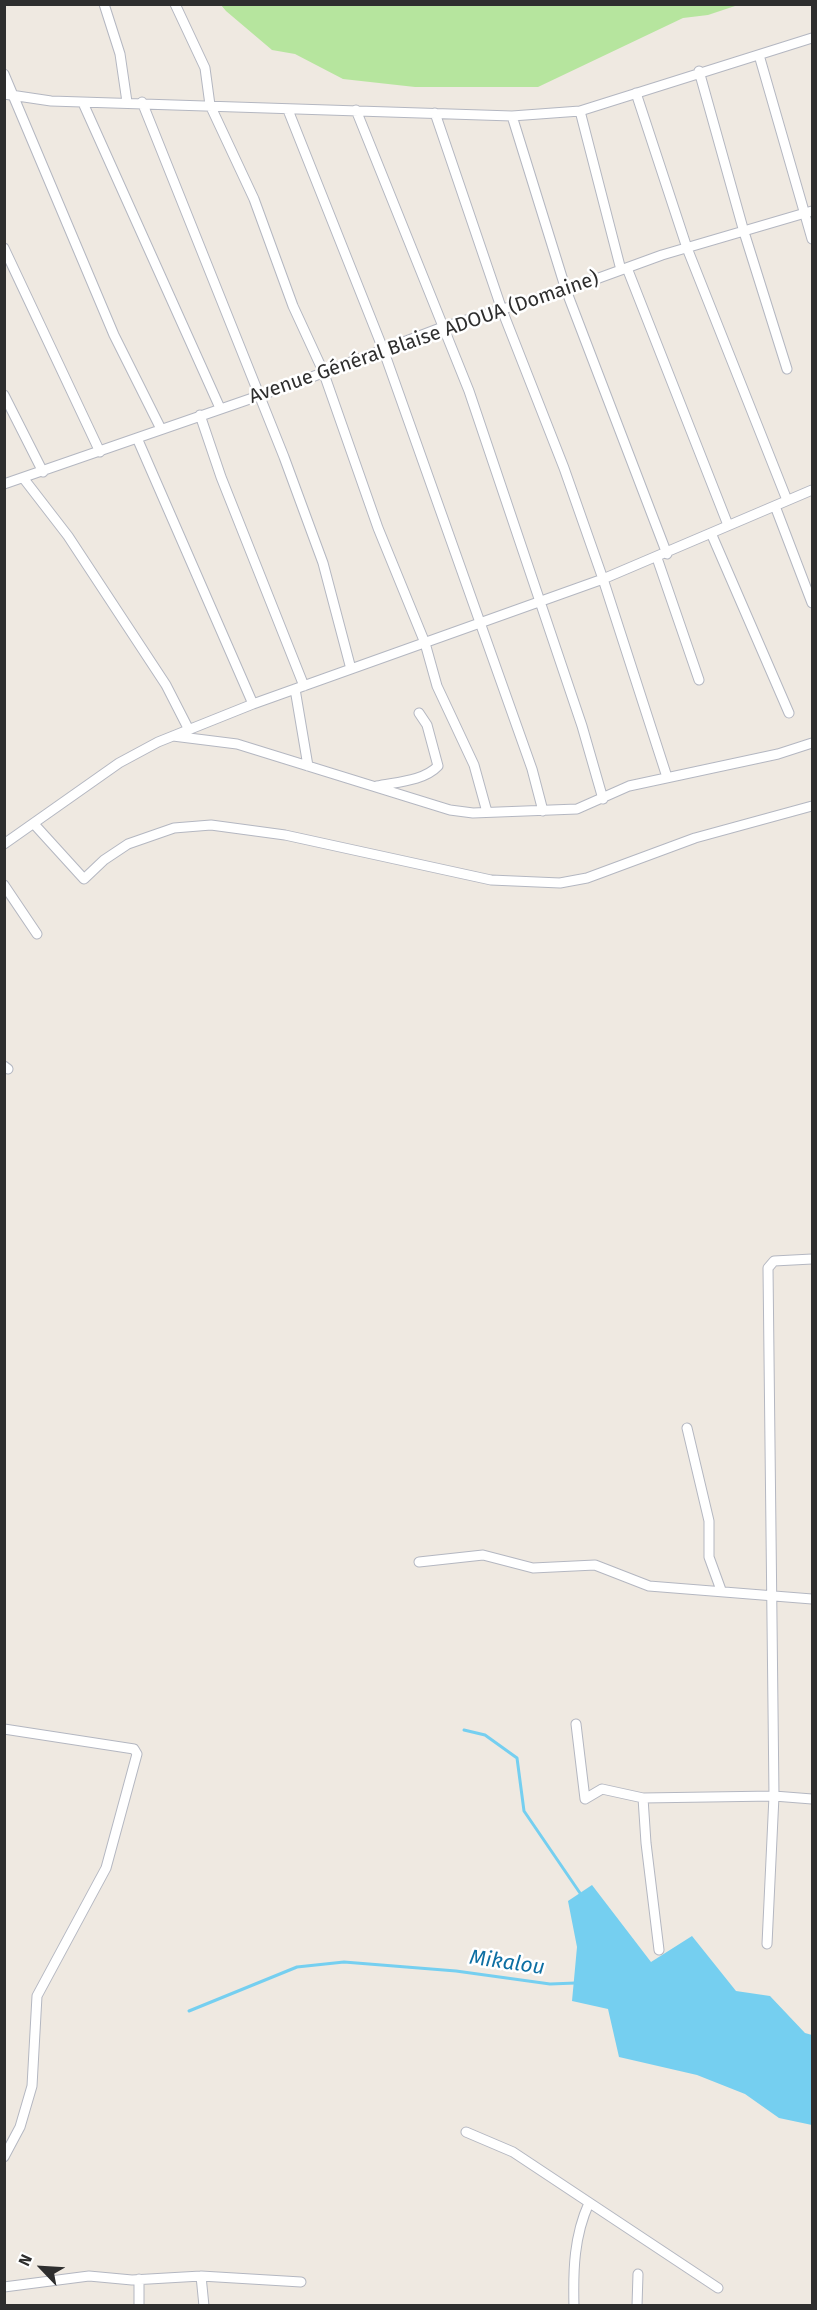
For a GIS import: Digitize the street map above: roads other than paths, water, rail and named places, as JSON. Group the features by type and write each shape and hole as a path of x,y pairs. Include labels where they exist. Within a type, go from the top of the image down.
{"street":[{"path":"104,4 120,54 127,102"},
{"path":"175,4 205,68 210,105 254,199 293,306 323,371 378,528 425,644 437,686 474,765 487,812"},
{"path":"8,94 51,101 83,103 142,102 288,110 356,110 512,116 580,111 699,71 813,38"},
{"path":"759,55 809,212 813,239"},
{"path":"699,71 744,232 787,369"},
{"path":"4,74 8,94 114,335 161,429"},
{"path":"636,93 687,248 788,500"},
{"path":"142,102 323,563 351,669"},
{"path":"83,103 220,408"},
{"path":"288,110 383,349 482,623 532,769 543,811"},
{"path":"356,110 469,391 582,726 603,799"},
{"path":"580,111 624,269 728,525"},
{"path":"435,113 502,310 564,468 603,579 667,777"},
{"path":"512,116 566,290 667,554"},
{"name":"Avenue Général Blaise ADOUA (Domaine)","path":"4,484 100,452 443,327 566,290 687,248 809,212"},
{"path":"4,248 100,452"},
{"path":"4,395 43,472"},
{"path":"200,415 299,688 308,766"},
{"path":"137,438 253,704"},
{"path":"24,479 68,536 166,685 188,729"},
{"path":"4,844 119,763 172,736 253,704 603,579 667,554 728,525 813,490"},
{"path":"775,506 813,603"},
{"path":"711,533 789,713"},
{"path":"657,558 699,680"},
{"path":"375,787 412,779 429,773 438,766 427,725 418,713"},
{"path":"172,736 237,744 450,810 487,812 577,809 629,786 778,754 813,743"},
{"path":"34,824 84,879 104,860 128,844 174,828 211,825 285,835 491,880 560,883 587,878 695,838 813,806"},
{"path":"4,885 37,934"},
{"path":"767,1944 774,1796 768,1268 774,1261 813,1258"},
{"path":"687,1428 709,1521 709,1557 721,1590"},
{"path":"419,1562 483,1555 533,1568 595,1565 649,1586 813,1599"},
{"path":"576,1724 585,1799 602,1789 643,1798 774,1796 813,1799"},
{"path":"4,1730 134,1749 137,1754 106,1868 37,1996 32,2086 20,2127 4,2157"},
{"path":"643,1798 659,1950"},
{"path":"465,2132 513,2152 718,2288"},
{"path":"574,2306 577,2237 580,2222 589,2203"},
{"path":"637,2306 638,2274"},
{"path":"4,2287 88,2276 139,2279 201,2276 301,2282"},
{"path":"201,2276 204,2306"},
{"path":"139,2279 139,2306"}],"water":[{"path":"592,1885 651,1962 692,1936 736,1991 770,1996 805,2033 812,2035 812,2125 779,2118 745,2094 697,2075 619,2057 608,2009 572,2001 577,1947 568,1901"}],"waterway":[{"path":"464,1730 485,1735 517,1758 524,1811 582,1896"},
{"name":"Mikalou","path":"189,2011 297,1967 344,1962 456,1971 550,1984 576,1983"}]}
